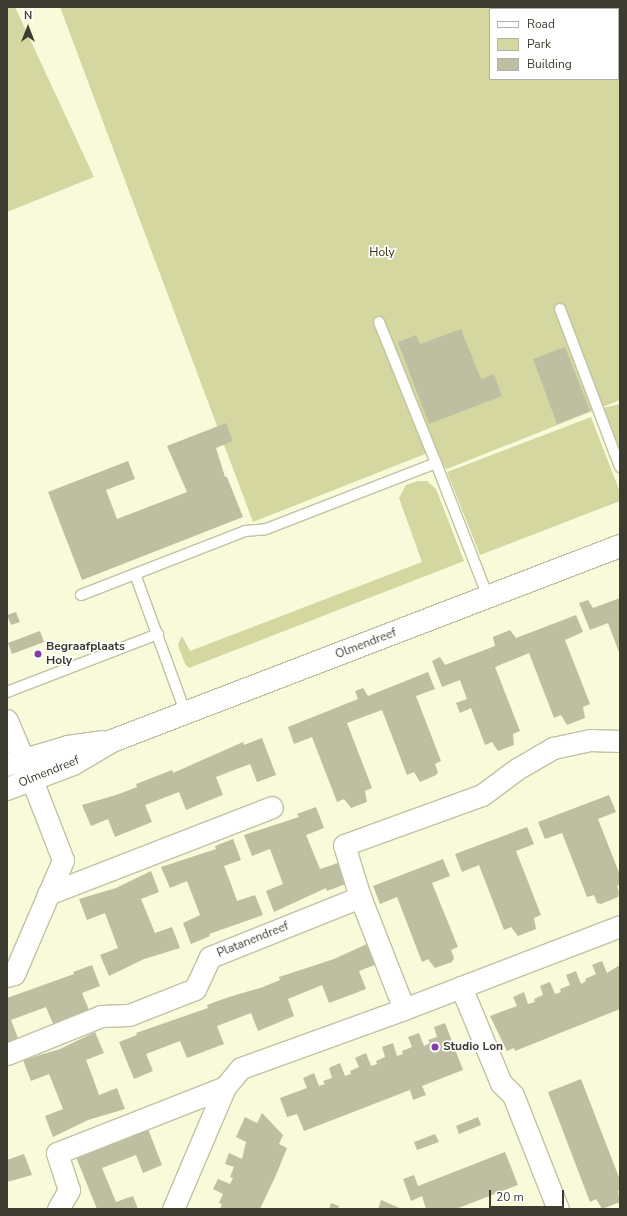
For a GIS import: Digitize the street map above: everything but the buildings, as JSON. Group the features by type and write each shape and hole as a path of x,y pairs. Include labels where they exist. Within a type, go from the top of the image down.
{"street":[{"name":"Olmendreef","path":"7,789 21,769 73,764 112,741 186,714 620,546"},
{"path":"7,721 21,769 63,860 14,974 7,976"},
{"path":"404,1009 360,897 344,845 482,795 517,769 553,748 590,740 620,741"},
{"path":"48,894 272,807"},
{"name":"Platanendreef","path":"7,1054 101,1016 129,1015 195,990 210,958 360,897"},
{"path":"173,1209 225,1087 242,1068 404,1009 620,926"},
{"path":"461,986 501,1083 513,1095 558,1209"},
{"path":"58,1209 69,1190 56,1153 225,1087"}],"lane":[{"path":"560,309 620,467"},
{"path":"379,322 436,462 488,597"},
{"path":"81,595 245,531 266,529 436,462"},
{"path":"135,574 186,714"},
{"path":"7,692 158,634"}],"green space":[{"path":"7,7 15,7 94,177 7,212"},
{"name":"Holy","path":"60,7 620,7 620,400 447,469 425,454 253,522"},
{"path":"620,404 620,449 603,408"},
{"path":"591,417 620,492 620,501 480,555 447,472"},
{"path":"418,481 427,481 436,489 464,561 189,668 185,664 178,645 182,636 190,651 422,562 399,498 406,485"}],"place":[{"name":"Begraafplaats Holy","path":"38,654"},
{"name":"Studio Lon","path":"435,1047"}]}
